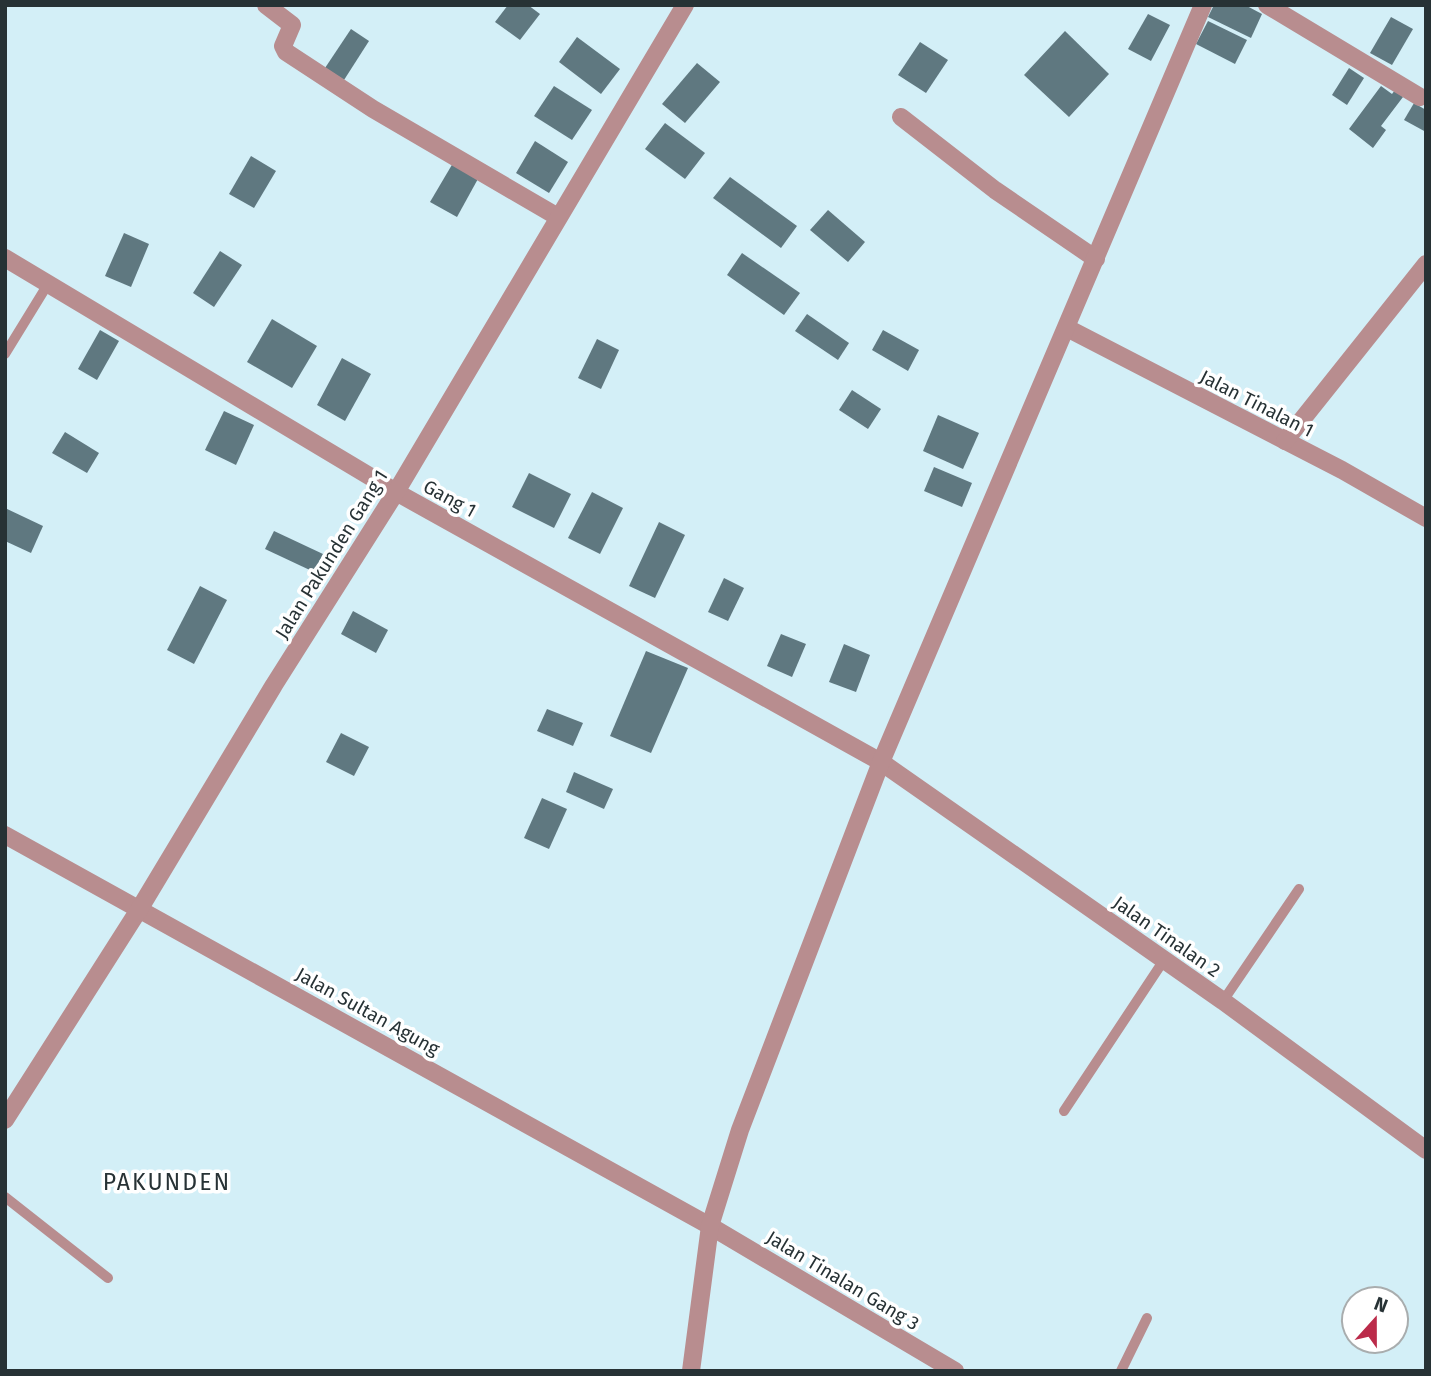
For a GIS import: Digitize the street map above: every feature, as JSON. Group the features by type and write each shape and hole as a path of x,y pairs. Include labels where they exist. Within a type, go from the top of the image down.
{"street":[{"path":"266,5 292,25 284,47 286,52 373,109 558,217"},
{"name":"Jalan Pakunden Gang 1","path":"5,1120 141,908 274,685 396,492 685,5"},
{"path":"691,1371 710,1226 740,1130 881,762 1203,5"},
{"path":"1267,5 1420,97"},
{"path":"901,117 995,190 1096,259"},
{"name":"Gang 1","path":"5,258 396,492 881,762"},
{"path":"1285,441 1426,264"},
{"name":"Jalan Tinalan 1","path":"1067,328 1426,517"},
{"name":"Jalan Tinalan 2","path":"881,762 1223,1001 1426,1150"},
{"name":"Jalan Sultan Agung","path":"5,835 141,908 710,1226"},
{"name":"Jalan Tinalan Gang 3","path":"710,1226 955,1371"}],"lane":[{"path":"5,354 48,284"},
{"path":"1223,1001 1299,889"},
{"path":"1064,1111 1164,960"},
{"path":"5,1197 108,1278"},
{"path":"1121,1371 1147,1318"}],"building":[{"path":"508,5 528,5 540,14 520,40 495,22"},
{"path":"1214,5 1245,5 1262,14 1251,38 1208,17"},
{"path":"1148,14 1170,25 1151,61 1128,49"},
{"path":"1391,17 1413,29 1392,65 1370,53"},
{"path":"1208,21 1247,40 1235,64 1196,44"},
{"path":"351,29 369,41 344,80 325,68"},
{"path":"1065,31 1109,74 1069,117 1024,75"},
{"path":"577,37 620,69 601,94 559,62"},
{"path":"920,42 948,60 926,93 898,75"},
{"path":"697,63 720,82 685,123 662,104"},
{"path":"1349,68 1364,78 1347,105 1332,95"},
{"path":"554,86 592,110 572,140 534,116"},
{"path":"1381,86 1392,94 1395,90 1403,97 1381,126 1386,130 1373,148 1349,129"},
{"path":"1414,103 1426,110 1426,132 1404,120"},
{"path":"665,123 705,153 685,179 645,149"},
{"path":"535,141 568,162 549,193 516,173"},
{"path":"251,156 276,171 254,208 229,194"},
{"path":"453,163 479,177 457,217 430,202"},
{"path":"730,177 797,226 781,248 713,198"},
{"path":"828,210 865,242 848,262 810,230"},
{"path":"124,233 149,244 131,287 105,276"},
{"path":"220,251 242,265 214,307 193,293"},
{"path":"742,253 800,293 784,315 727,275"},
{"path":"807,314 849,343 838,360 795,331"},
{"path":"272,319 317,346 292,388 247,362"},
{"path":"100,330 119,341 97,380 78,369"},
{"path":"883,330 919,350 908,371 872,350"},
{"path":"597,339 619,350 601,389 578,378"},
{"path":"342,358 371,374 345,421 317,405"},
{"path":"852,390 881,409 868,429 839,410"},
{"path":"224,411 254,425 236,465 205,450"},
{"path":"938,415 979,433 963,469 923,451"},
{"path":"65,432 99,453 87,473 52,453"},
{"path":"934,467 972,483 962,507 924,491"},
{"path":"529,473 571,494 554,528 512,507"},
{"path":"592,492 623,508 600,554 568,538"},
{"path":"5,508 43,526 31,553 5,541"},
{"path":"659,522 685,535 655,598 629,586"},
{"path":"274,531 323,554 314,572 265,549"},
{"path":"724,578 744,588 728,621 708,612"},
{"path":"200,586 227,600 194,664 167,650"},
{"path":"353,611 388,630 376,653 341,634"},
{"path":"781,634 806,644 792,677 767,666"},
{"path":"844,644 870,655 856,692 829,682"},
{"path":"646,651 688,668 651,753 610,736"},
{"path":"547,709 583,723 573,746 537,731"},
{"path":"341,733 369,747 354,776 326,762"},
{"path":"574,772 613,789 604,809 566,792"},
{"path":"542,798 567,809 549,849 524,838"}],"district":[{"name":"PAKUNDEN","path":"167,1182"}]}
